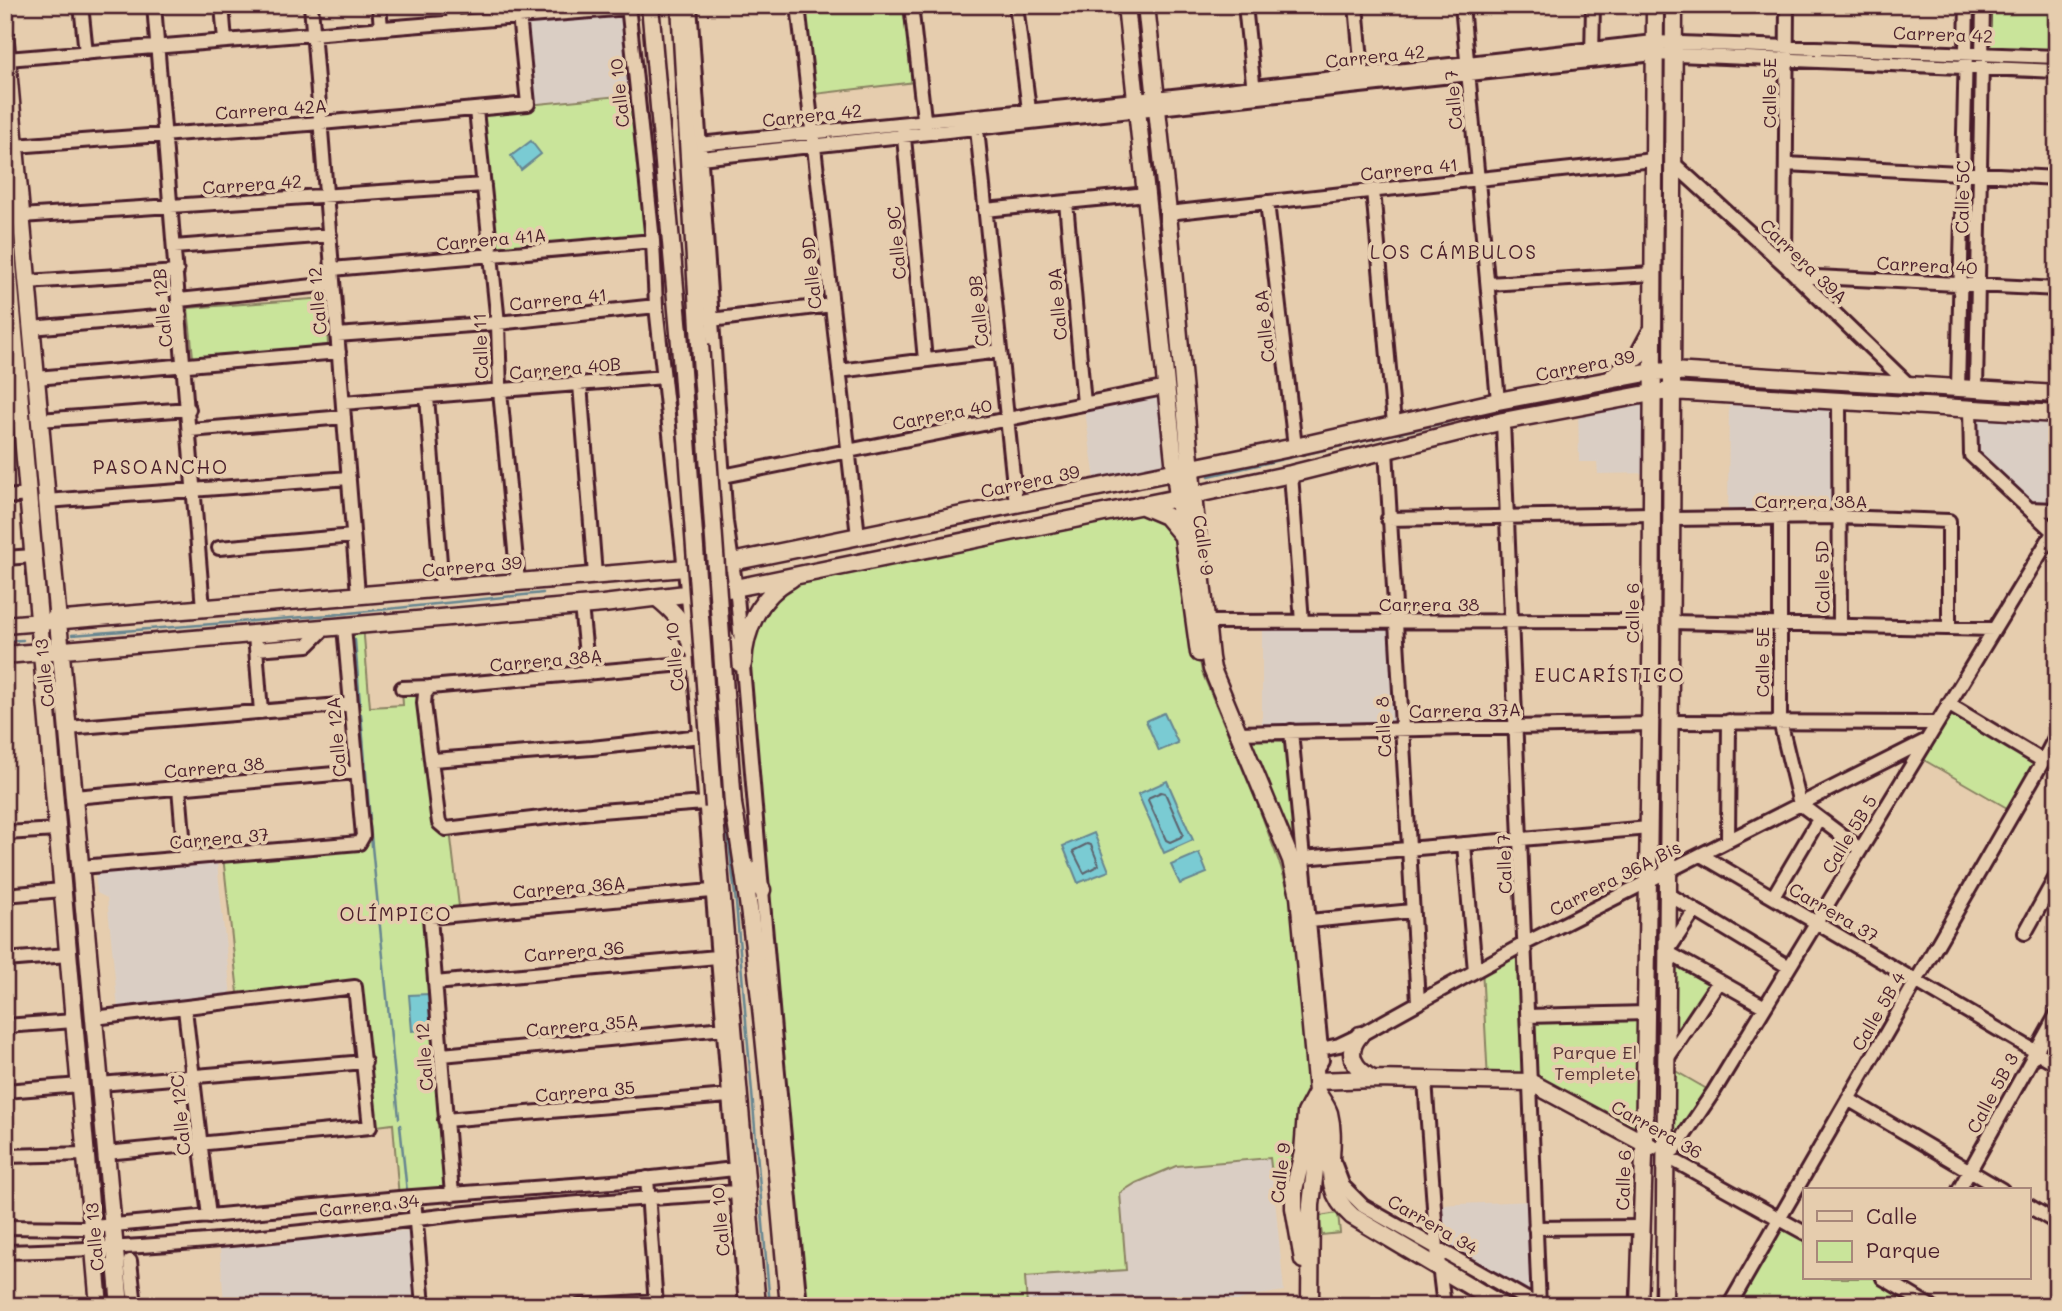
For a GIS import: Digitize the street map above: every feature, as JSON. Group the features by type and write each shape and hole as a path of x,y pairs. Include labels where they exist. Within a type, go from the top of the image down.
{"main road":[{"name":"Calle 10","path":"650,5 680,344 708,809 717,846 757,1306"},
{"path":"680,5 704,284 700,344 733,804 743,863 765,1060 789,1306"},
{"name":"Calle 9","path":"1146,5 1168,213 1186,496 1212,669 1269,822"},
{"name":"Calle 6","path":"1639,1306 1651,667 1655,5"},
{"path":"1664,1306 1674,5"},
{"path":"633,6 646,38 664,262 675,296"},
{"name":"Calle 9","path":"1128,7 1168,387 1184,470"},
{"name":"Calle 13","path":"5,36 120,1306"},
{"path":"1673,130 1653,165 1673,208"},
{"name":"Calle 13","path":"5,230 13,408 28,495 99,1306"},
{"path":"1598,382 1613,376 1637,357 1644,347 1652,324"},
{"name":"Carrera 39","path":"10,655 58,624 203,608 732,562 1295,447 1498,401 1652,372 2057,394"},
{"path":"1775,377 1787,398"},
{"name":"Carrera 39","path":"5,625 40,636 61,647 89,649 255,642 324,629 581,606 717,590 1291,474 1503,421 1652,393 1672,391 2057,414"},
{"path":"1455,411 1476,428"},
{"name":"Calle 9","path":"1186,496 1184,538 1202,672 1269,822 1291,860 1299,896 1316,1081 1317,1152 1311,1205 1310,1304"},
{"path":"1140,505 1166,516 1184,538"},
{"path":"923,549 954,516"},
{"path":"684,568 693,583 700,588 717,590"},
{"path":"1651,594 1671,568"},
{"path":"743,671 743,648 747,633 761,606 783,583 800,574"},
{"path":"657,598 681,621 693,649"},
{"path":"64,675 72,659 89,649"},
{"path":"10,655 33,663 45,678"},
{"path":"1651,667 1670,695"},
{"path":"711,886 717,846"},
{"path":"743,863 762,890"},
{"path":"765,1060 774,1031"},
{"path":"1360,1035 1353,1046 1352,1059 1359,1070 1373,1079"},
{"name":"Carrera 36","path":"1316,1081 1373,1079 1530,1082 1666,1156"},
{"name":"Carrera 34","path":"1316,1081 1329,1112 1332,1154 1329,1177 1341,1207 1439,1270 1503,1306"}],"street":[{"path":"81,5 86,52"},
{"name":"Calle 12B","path":"154,5 203,608"},
{"path":"222,5 225,41"},
{"name":"Calle 12","path":"311,5 358,594"},
{"path":"379,5 381,29"},
{"path":"452,5 454,22"},
{"path":"690,5 700,151 704,284 711,320 726,522 743,671 800,1306"},
{"name":"Calle 9D","path":"798,5 858,536"},
{"path":"911,5 925,127"},
{"path":"1016,5 1030,116"},
{"path":"1245,5 1254,92"},
{"path":"1356,5 1363,80"},
{"name":"Calle 7","path":"1462,5 1498,401"},
{"path":"1592,55 1593,5"},
{"name":"Calle 5E","path":"1785,265 1787,5"},
{"name":"Calle 5C","path":"1958,389 1967,5"},
{"name":"Calle 5C","path":"1976,390 1983,5"},
{"path":"7,59 381,29 454,22 519,11 633,6"},
{"name":"Calle 10","path":"633,6 656,306 708,809 711,886 746,1306"},
{"name":"Carrera 42A","path":"15,146 528,104 519,11"},
{"name":"Carrera 42","path":"700,151 1654,48 1787,45 2057,57"},
{"name":"Carrera 42","path":"1674,48 1787,60 2057,71"},
{"name":"Calle 11","path":"476,110 498,323 500,391 518,582"},
{"name":"Calle 9B","path":"976,122 1016,504"},
{"name":"Calle 9C","path":"903,129 925,360"},
{"name":"Carrera 39A","path":"1673,163 1785,265 1910,386"},
{"path":"1786,164 2057,178"},
{"name":"Carrera 41","path":"1168,213 1478,179 1653,165"},
{"name":"Carrera 42","path":"21,216 327,197 484,184"},
{"path":"1373,190 1394,425"},
{"path":"985,210 1147,194"},
{"name":"Calle 9A","path":"1066,202 1084,404"},
{"name":"Calle 8A","path":"1267,202 1295,447"},
{"path":"174,247 330,236"},
{"name":"Carrera 41A","path":"332,270 653,241"},
{"path":"27,282 177,272"},
{"path":"1488,284 1652,274"},
{"name":"Carrera 40","path":"1796,276 2057,289"},
{"path":"179,300 334,284"},
{"path":"711,320 832,305"},
{"name":"Carrera 41","path":"337,335 498,323 656,306"},
{"path":"31,328 180,314"},
{"path":"839,371 1000,351"},
{"path":"36,378 339,352"},
{"name":"Carrera 40B","path":"343,403 664,377"},
{"path":"580,384 595,575"},
{"name":"Carrera 40","path":"723,476 1168,387"},
{"path":"427,397 442,588"},
{"name":"Calle 5D","path":"1839,401 1840,626"},
{"path":"39,420 188,409"},
{"path":"1970,409 1971,455 2055,531"},
{"path":"190,430 344,417"},
{"name":"Calle 7","path":"1503,421 1539,1306"},
{"name":"Calle 8","path":"1386,450 1418,1002"},
{"path":"1291,474 1302,622"},
{"path":"47,500 349,478"},
{"path":"5,497 28,495"},
{"path":"2029,509 2057,510"},
{"path":"1388,519 1652,514"},
{"name":"Calle 5E","path":"1780,517 1780,721 1800,804"},
{"name":"Carrera 38A","path":"1672,519 1839,517 1949,522 1949,628"},
{"path":"680,523 691,540 707,544 721,536 726,522"},
{"name":"Calle 5B 5","path":"1666,1156 1675,1149 1714,1091 2055,531"},
{"path":"219,548 354,536"},
{"path":"5,558 33,556"},
{"path":"581,606 588,674"},
{"name":"Carrera 38A","path":"402,688 588,674 693,649 699,624 712,619 719,622 725,632 743,671"},
{"name":"Carrera 38","path":"1206,622 1651,621"},
{"path":"1670,622 1994,629"},
{"name":"Calle 12A","path":"344,627 363,836 359,843"},
{"path":"255,642 261,712"},
{"path":"430,687 425,694 424,703 438,816 442,827 450,830 600,811 708,809"},
{"path":"68,729 351,704"},
{"path":"1948,704 2043,761"},
{"path":"1670,722 1937,723"},
{"path":"1728,841 1729,722"},
{"name":"Carrera 37A","path":"1238,733 1650,724"},
{"name":"Calle 9","path":"1291,731 1322,1060 1316,1081"},
{"name":"Calle 5B 4","path":"1728,1306 2057,734"},
{"path":"433,760 592,748 701,736"},
{"name":"Carrera 36A Bis","path":"1321,1049 1339,1045 1360,1035 1524,944 1927,740"},
{"name":"Carrera 38","path":"74,797 357,772"},
{"path":"179,788 185,859"},
{"path":"1800,804 1860,849"},
{"path":"1773,897 1819,819"},
{"path":"1303,858 1649,828"},
{"path":"5,833 57,830"},
{"name":"Carrera 37","path":"81,867 359,843"},
{"path":"1464,844 1475,971"},
{"name":"Carrera 37","path":"1701,855 2057,1064"},
{"path":"2025,933 2057,875"},
{"name":"Carrera 36A","path":"430,917 711,886"},
{"path":"5,895 62,890"},
{"path":"1668,894 1789,967"},
{"path":"1695,910 1667,952 1765,1007"},
{"path":"1310,921 1412,911"},
{"name":"Calle 12","path":"430,917 452,1195"},
{"path":"5,960 68,956"},
{"name":"Carrera 36","path":"435,983 717,957"},
{"path":"1665,1062 1719,981"},
{"path":"94,1018 355,987 365,1062 370,1127 106,1153"},
{"name":"Calle 12C","path":"186,1009 209,1217"},
{"path":"1527,1016 1646,1013"},
{"name":"Calle 5B 3","path":"1960,1188 2034,1051 2057,1014"},
{"path":"5,1026 74,1021"},
{"name":"Carrera 35A","path":"442,1055 724,1028"},
{"path":"100,1084 365,1062"},
{"path":"1425,1080 1437,1249 1444,1306"},
{"path":"5,1091 80,1085"},
{"name":"Carrera 35","path":"445,1120 728,1096"},
{"path":"1848,1099 1999,1188"},
{"path":"5,1156 86,1154"},
{"name":"Carrera 34","path":"1332,1154 1337,1175 1351,1196 1363,1206 1539,1306"},
{"name":"Carrera 36","path":"1666,1156 1803,1232"},
{"name":"Carrera 34","path":"5,1227 113,1226 734,1168"},
{"path":"580,1306 656,1303 647,1178"},
{"name":"Carrera 34","path":"5,1252 115,1249 468,1213 736,1192"},
{"path":"414,1198 423,1306"},
{"path":"329,1206 331,1228"},
{"path":"2030,1207 2057,1223"},
{"path":"1535,1228 1640,1227"},
{"path":"130,1261 135,1306"},
{"path":"1904,1283 1930,1306"},
{"path":"2054,1306 2057,1300"}],"shaded area":[{"path":"628,8 639,94 528,104 520,17"},
{"path":"1168,387 1176,471 1096,487 1084,404"},
{"path":"1652,393 1652,473 1598,474 1597,462 1579,462 1578,407"},
{"path":"1729,395 1839,401 1839,517 1728,518"},
{"path":"1970,409 2057,414 2057,510 2029,509 1971,455"},
{"path":"1262,622 1394,622 1401,729 1262,732"},
{"path":"217,863 231,996 118,1008 107,898 97,893 95,873"},
{"path":"1271,1158 1284,1291 1252,1296 1224,1306 1027,1306 1024,1277 1126,1270 1120,1192 1176,1166"},
{"path":"1534,1201 1539,1305 1437,1249 1434,1205"},
{"path":"411,1230 417,1303 384,1306 224,1306 220,1248"}],"green space":[{"path":"803,5 907,5 915,82 815,94"},
{"path":"1983,5 2057,5 2057,57 1983,54"},
{"path":"639,94 653,241 491,257 476,110"},
{"path":"326,298 328,346 193,357 188,308"},
{"path":"1140,505 1176,526 1202,672 1257,803 1290,897 1315,1071 1298,1173 1272,1175 1270,1158 1176,1166 1136,1183 1120,1193 1126,1270 1025,1277 1027,1306 800,1306 743,648 783,583"},
{"path":"363,625 370,707 403,705 402,688 425,694 438,816 450,830 460,915 431,917 452,1195 399,1198 393,1124 370,1127 355,988 239,1002 223,856 359,843 344,627"},
{"path":"1948,704 2043,761 2014,812 1917,756"},
{"path":"1291,731 1303,858 1291,860 1238,733"},
{"name":"Parque El Templete","path":"1524,944 1527,1016 1646,1013 1644,1144 1530,1082 1488,1081 1482,967"},
{"path":"1673,961 1717,982 1673,1043"},
{"path":"1672,1069 1712,1092 1676,1143 1671,1142"},
{"path":"1338,1213 1340,1233 1322,1235 1319,1216"},
{"path":"1779,1218 1803,1232 1803,1280 1886,1280 1930,1306 1729,1306"}],"water":[{"path":"531,141 541,154 521,170 511,156"},
{"path":"1164,713 1178,743 1159,751 1146,721"},
{"path":"1167,781 1193,840 1164,853 1138,794"},
{"path":"1094,833 1109,871 1078,883 1063,846"},
{"path":"1199,853 1207,873 1180,884 1171,865"},
{"path":"428,994 431,1029 412,1031 409,995"}],"waterway":[{"path":"1476,415 1502,411"},
{"path":"1209,476 1448,422"},
{"path":"72,635 330,615 543,593"},
{"path":"5,641 23,640"},
{"path":"355,640 360,704"},
{"path":"51,664 60,765"},
{"path":"361,714 370,820"},
{"path":"726,817 736,903 770,1306"},
{"path":"370,826 399,1118"},
{"path":"85,1057 99,1211"},
{"path":"400,1125 407,1192"}],"district":[{"name":"LOS CÁMBULOS","path":"1454,251"},
{"name":"PASOANCHO","path":"161,466"},
{"name":"EUCARÍSTICO","path":"1610,674"},
{"name":"OLÍMPICO","path":"396,913"}]}
